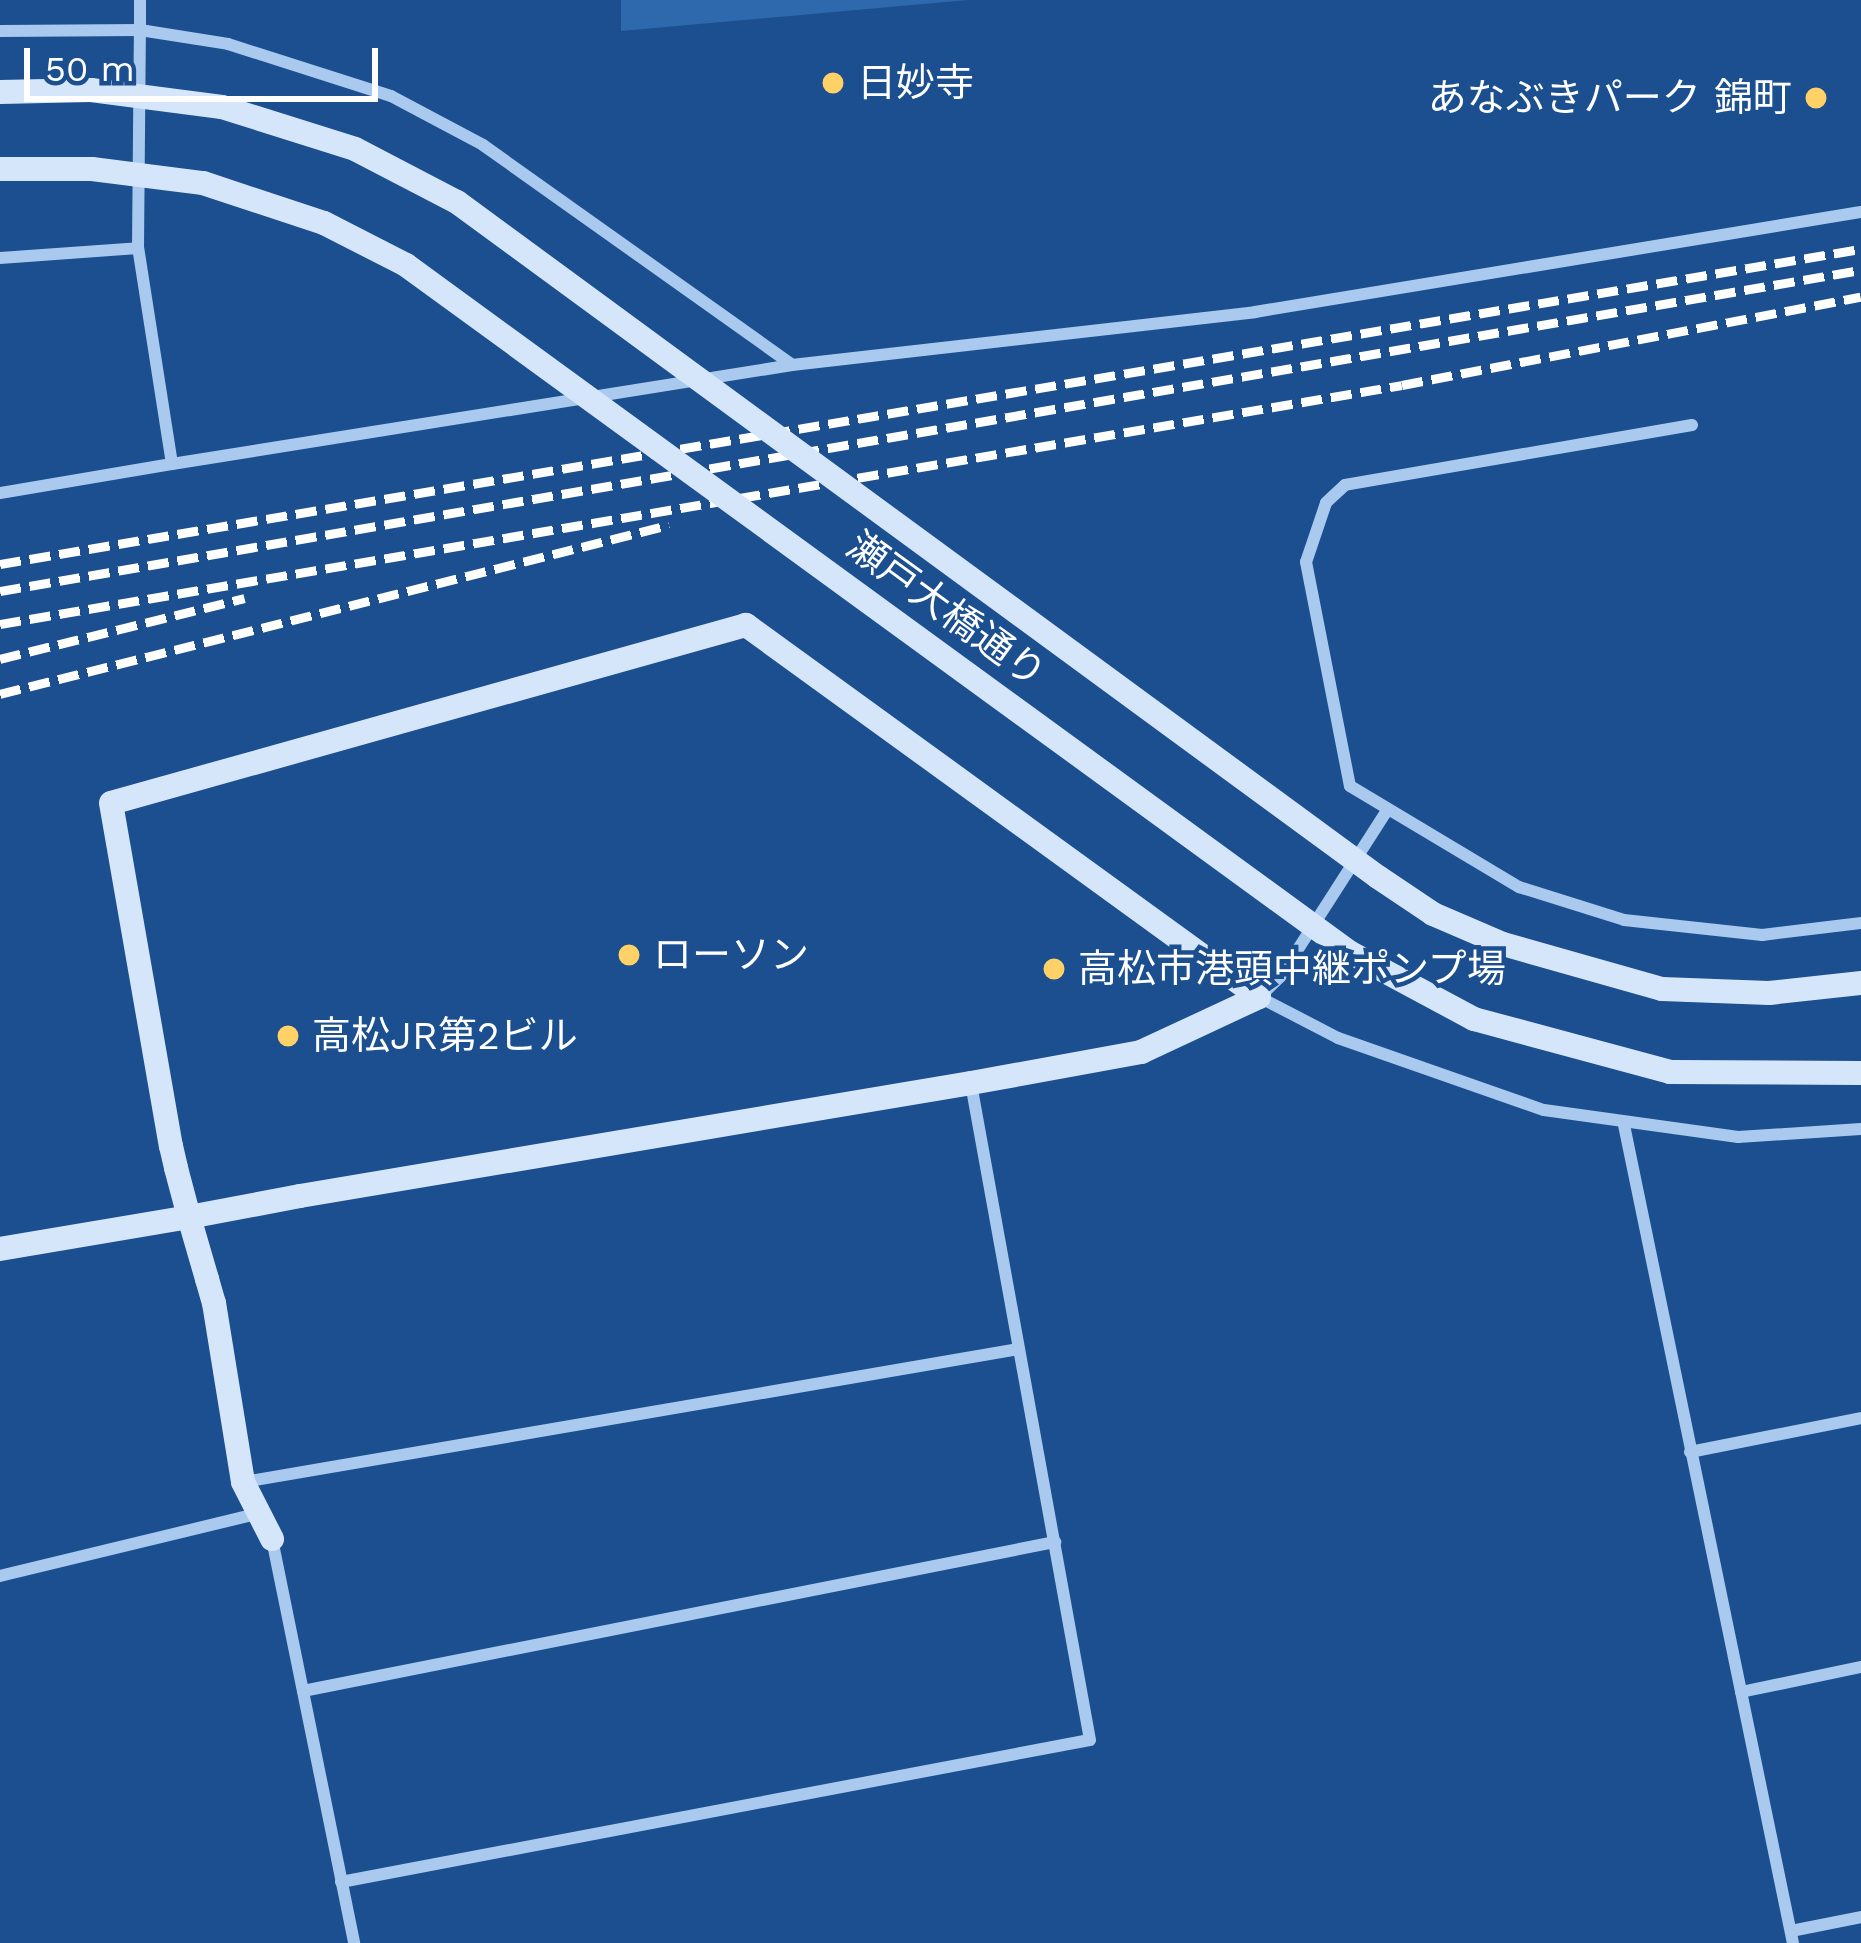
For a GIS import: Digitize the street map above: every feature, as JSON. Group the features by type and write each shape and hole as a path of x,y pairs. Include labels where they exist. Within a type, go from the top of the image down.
{"street":[{"path":"140,0 138,248 172,464"},
{"path":"0,31 140,31 228,44 392,96 483,145 792,365"},
{"name":"瀬戸大橋通り","path":"0,92 91,90 222,107 355,149 457,202 1433,914 1503,944 1608,977 1697,992 1861,983"},
{"name":"瀬戸大橋通り","path":"0,169 92,169 203,183 324,223 406,265 1349,952 1474,1019 1670,1072 1861,1073"},
{"path":"0,493 792,365 1255,312 1861,212"},
{"path":"0,257 138,248"},
{"path":"1692,425 1345,485 1326,503 1306,562 1350,786 1386,812 1519,887 1624,920 1762,935 1861,923"},
{"path":"354,1943 272,1539 243,1482 214,1304 189,1217 111,803 746,625 1259,997 1338,1038 1462,1085 1624,1125 1738,1137 1861,1129"},
{"path":"0,1249 1142,1052 1259,997 1280,977 1386,812"},
{"path":"341,1882 1090,1740 971,1083"},
{"path":"1624,1125 1792,1937 1861,1917"},
{"path":"243,1482 1019,1349"},
{"path":"1690,1452 1861,1418"},
{"path":"0,1576 257,1514"},
{"path":"303,1691 1055,1542"},
{"path":"1741,1692 1861,1667"}],"shaded area":[{"path":"621,0 968,0 621,31"}],"railway":[{"path":"0,564 1861,249"},
{"path":"0,591 1861,270"},
{"path":"0,624 1402,385 1861,297"},
{"path":"0,694 669,525"},
{"path":"0,659 244,598"}],"place":[{"name":"日妙寺","path":"833,83"},
{"name":"あなぶきパーク 錦町","path":"1816,98"},
{"name":"ローソン","path":"629,955"},
{"name":"高松市港頭中継ポンプ場","path":"1054,969"},
{"name":"高松JR第2ビル","path":"288,1036"}]}
